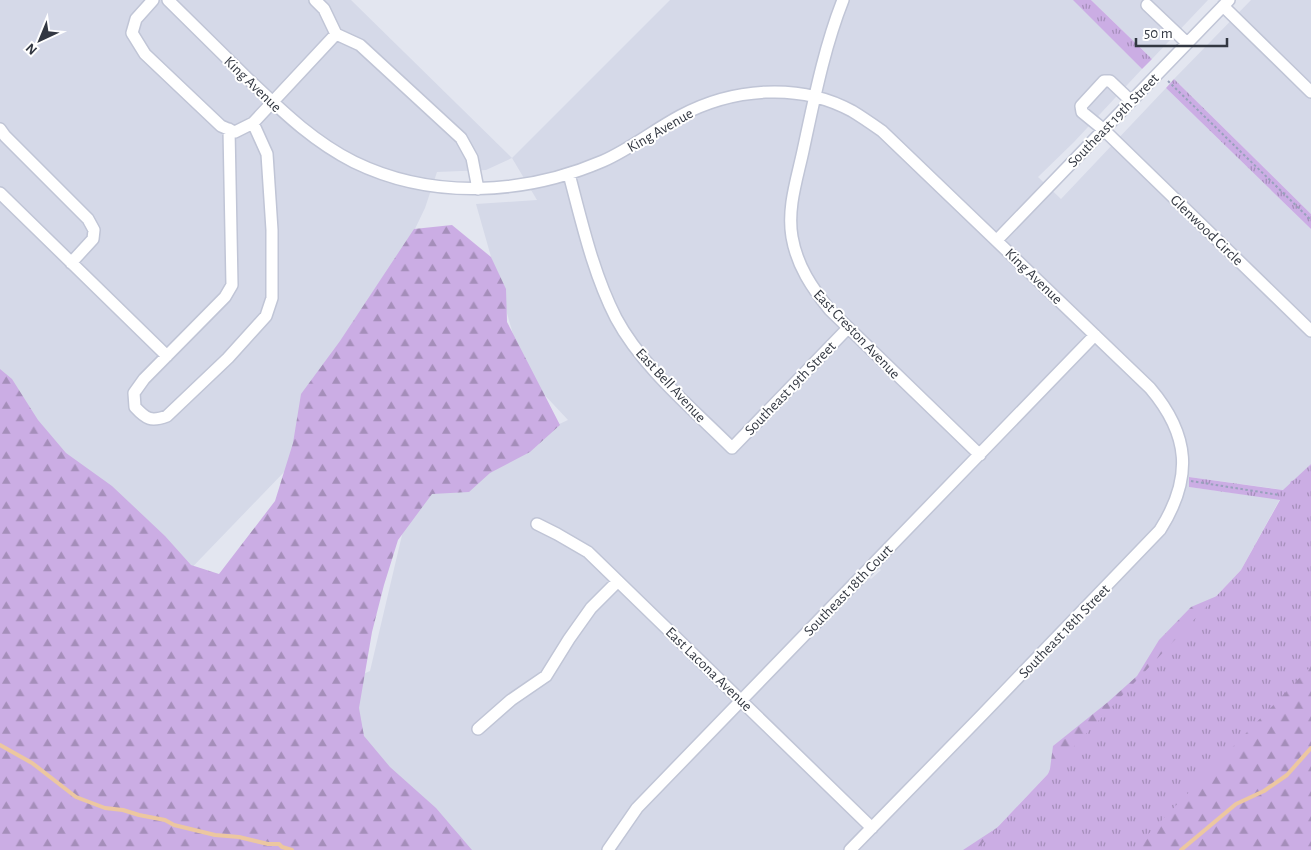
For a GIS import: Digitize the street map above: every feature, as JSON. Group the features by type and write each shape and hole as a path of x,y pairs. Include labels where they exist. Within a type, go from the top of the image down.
{"street":[{"path":"153,0 136,19 132,33 145,54 221,126 235,132 253,123 336,34"},
{"name":"King Avenue","path":"168,0 272,102 306,132 330,149 382,173 410,182 438,187 505,188 569,174 604,161 634,146 680,116 718,100 758,92 783,92 814,97 836,104 852,111 882,131 1142,380"},
{"path":"315,0 324,9 336,34 360,45 461,138 472,158 478,189"},
{"name":"East Creston Avenue","path":"843,0 833,25 814,97 790,208 792,236 799,263 812,288 830,310 980,455"},
{"path":"1226,3 1311,92"},
{"name":"Southeast 19th Street","path":"997,240 1226,3"},
{"path":"1147,5 1187,43"},
{"name":"Glenwood Circle","path":"1132,101 1110,81 1104,81 1080,106 1082,112 1104,130 1311,331"},
{"path":"229,129 232,285 225,297 144,379 134,393 135,407 145,417 157,420 167,416 228,358 266,316 272,298 272,230 267,154 253,123"},
{"path":"0,129 88,219 94,230 92,240 71,263"},
{"name":"East Bell Avenue","path":"569,174 595,268 617,320 649,366 732,448"},
{"path":"0,193 167,356"},
{"name":"Southeast 19th Street","path":"732,448 848,328"},
{"name":"Southeast 18th Court","path":"608,850 637,808 1095,335"},
{"name":"Southeast 18th Street","path":"850,850 1153,538 1172,511 1182,479 1179,435 1164,405 1142,380"},
{"name":"East Lacona Avenue","path":"536,524 558,534 588,552 872,828"},
{"path":"478,729 511,700 546,676 591,608 618,581"}],"path":[{"path":"1159,72 1311,220"},
{"path":"1182,479 1279,495"}],"shaded area":[{"path":"0,0 351,0 512,158 486,170 437,172 425,208 313,442 178,582 0,404"},
{"path":"670,0 1074,0 1142,69 1074,142 1038,177 1061,199 1166,88 1311,229 1311,464 1284,490 1189,477 1189,487 1280,499 1241,570 976,850 451,850 300,702 370,671 426,433 529,438 568,420 524,373 476,204 537,200 512,158","holes":["869,558 881,570 871,579 860,568"]},
{"path":"1091,0 1208,0 1152,59"},
{"path":"1251,0 1311,0 1311,214 1174,79"}],"green space":[{"path":"1073,0 1091,0 1152,59 1142,69"},
{"path":"1174,79 1311,214 1311,229 1166,88"},
{"path":"452,225 491,257 506,289 507,322 560,425 530,452 490,473 469,492 432,494 398,540 372,632 359,708 364,736 390,767 436,808 472,850 0,850 0,369 12,379 38,420 66,453 112,486 165,536 191,565 219,574 275,501 293,443 301,394 340,341 414,229"},
{"path":"1311,464 1311,666 1133,850 976,850 1241,570 1280,500 1189,487 1189,477 1283,490"},
{"path":"1311,476 1311,850 963,850 1038,801 1050,769 1053,746 1137,676 1159,640 1191,607 1224,593 1251,576 1279,517 1291,481"}],"waterway":[{"path":"0,745 32,763 76,797 105,808 123,810 165,820 174,825 215,835 239,837 268,844 279,844 292,850"},
{"path":"1181,850 1236,804 1264,791 1287,775 1311,748"}]}
